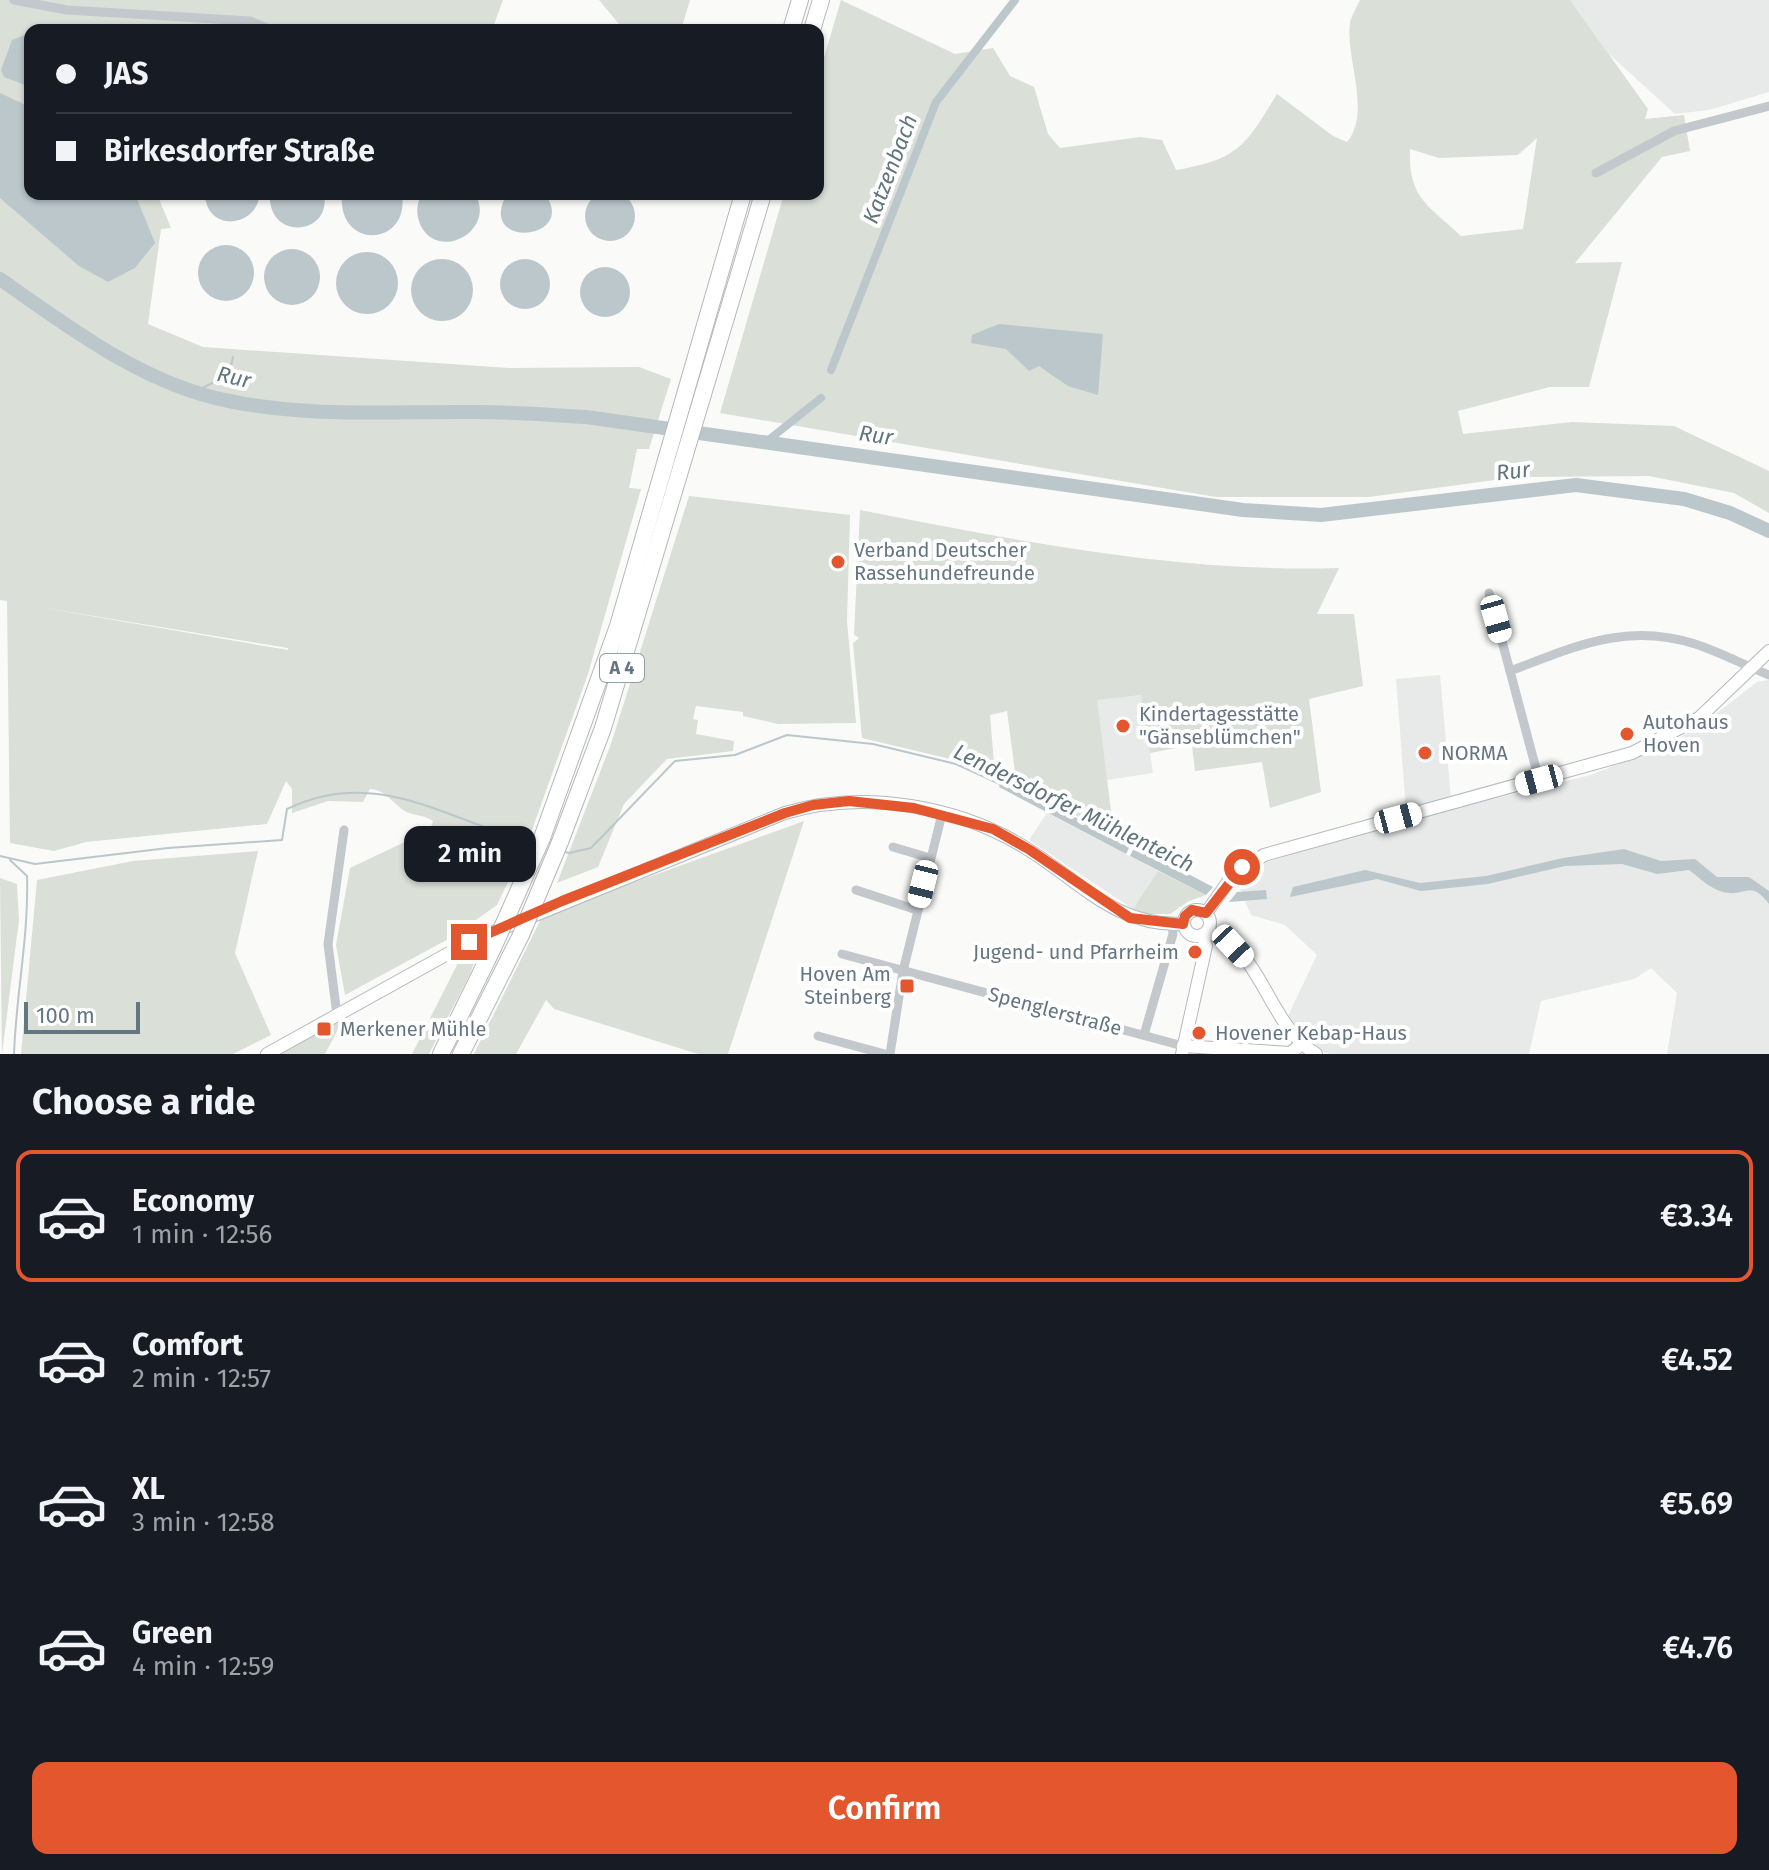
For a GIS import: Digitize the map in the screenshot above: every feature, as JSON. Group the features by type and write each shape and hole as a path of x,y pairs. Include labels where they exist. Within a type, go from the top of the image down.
{"highway":[{"path":"793,24 800,0"},
{"path":"814,24 821,0"},
{"name":"A 4","path":"441,1054 542,838 618,626 741,200"},
{"name":"A 4","path":"461,1054 521,935 603,728 761,200"}],"main road":[{"path":"1206,913 1233,875 1264,855 1539,780 1632,753 1668,738 1699,718 1754,669 1769,651"},
{"path":"267,1054 469,942 562,901 785,813 813,805 849,801 885,803 942,814 993,829 1030,850 1130,918 1178,924 1190,934 1205,933 1233,946 1246,960 1301,1045 1316,1054"},
{"path":"1178,924 1192,910 1206,913"},
{"path":"1183,1050 1206,946 1205,933 1210,923 1206,913"},
{"name":"Spenglerstraße","path":"1183,1050 1290,1053 1301,1045"}],"street":[{"path":"14,0 67,10 250,21 257,24"},
{"path":"1596,173 1674,131 1769,106"},
{"path":"1489,593 1539,780"},
{"path":"1510,671 1596,639 1625,635 1697,645 1769,675"},
{"path":"818,1036 888,1054 903,971 942,814"},
{"path":"337,1015 328,944 344,830"},
{"path":"893,847 930,858"},
{"path":"856,890 917,910"},
{"path":"1144,1035 1178,924"},
{"name":"Spenglerstraße","path":"842,954 1144,1035 1183,1050"}],"shaded area":[{"path":"0,0 503,0 494,24 24,24 24,200 159,200 171,228 161,229 148,324 203,347 509,368 639,367 671,379 649,449 637,449 629,488 641,489 588,674 529,838 497,905 452,937 345,995 336,945 350,868 430,830 433,821 409,813 382,792 370,789 363,802 328,801 292,813 292,789 286,781 267,824 86,842 54,851 10,843 7,601 0,600","holes":["33,606 288,648 288,650"]},
{"path":"599,0 690,0 683,24 619,24"},
{"path":"841,0 955,54 993,48 1010,76 1034,87 1048,134 1060,148 1140,137 1162,140 1176,170 1214,161 1238,147 1257,126 1277,94 1333,136 1347,142 1357,116 1358,101 1349,37 1351,20 1360,0 1570,0 1648,109 1645,119 1684,115 1690,151 1662,157 1575,263 1622,262 1589,387 1550,387 1458,411 1463,434 1572,422 1674,426 1769,471 1769,513 1734,493 1649,476 1517,477 1369,497 1216,497 720,413 782,200 824,200 824,58","holes":["1537,138 1523,229 1461,236 1422,199 1412,179 1410,149 1439,158 1518,155"]},
{"path":"1570,0 1769,0 1769,92 1709,110 1675,114 1608,53"},
{"path":"24,35 24,85 4,77 1,70 12,40"},
{"path":"0,93 24,104 24,200 137,200 155,243 135,268 108,282 79,266 0,198"},
{"path":"206,200 258,200 250,214 231,221 213,215"},
{"path":"271,200 324,200 319,218 310,225 299,227 288,226 278,220"},
{"path":"342,200 402,200 402,212 395,224 385,232 373,235 361,233 350,226 343,213"},
{"path":"477,200 480,208 478,220 462,238 439,241 428,235 420,224 419,202"},
{"path":"505,200 548,200 552,210 549,222 527,233 514,231 504,224 501,212"},
{"path":"592,200 628,200 633,207 633,225 619,239 601,239 587,225 585,216"},
{"path":"226,245 246,253 254,273 246,293 226,301 206,293 198,273 206,253"},
{"path":"292,249 312,257 320,277 312,297 292,305 272,297 264,277 272,257"},
{"path":"361,252 373,252 389,261 396,271 396,295 389,305 373,314 361,314 341,300 336,289 336,277 350,257"},
{"path":"436,259 448,259 464,268 471,278 471,302 464,312 448,321 436,321 416,307 411,296 411,284 425,264"},
{"path":"525,259 543,266 550,284 543,302 525,309 507,302 500,284 507,266"},
{"path":"605,267 623,274 630,292 623,310 605,317 587,310 580,292 587,274"},
{"path":"999,324 1103,334 1098,395 1068,386 1039,366 1029,371 1006,349 971,343 972,335"},
{"path":"689,496 850,515 847,621 856,723 778,724 743,716 743,712 696,706 693,719 698,720 696,734 734,741 733,751 667,759 624,804 598,867 557,883 611,744"},
{"path":"860,510 979,533 1158,560 1279,568 1339,568 1317,614 1354,614 1363,686 1309,699 1321,792 1270,808 1262,762 1195,771 1192,745 1150,753 1141,695 1097,700 1114,834 1017,787 1007,711 990,715 995,776 959,761 862,738 853,643 859,638 854,635"},
{"path":"1440,675 1451,798 1406,810 1396,679"},
{"path":"1769,680 1769,1054 1667,1054 1677,993 1651,968 1634,979 1541,1001 1529,1054 1330,1054 1320,1051 1298,1032 1288,1016 1317,955 1285,925 1251,915 1238,884 1246,875 1267,862 1384,826 1591,775 1670,743 1703,724 1757,682"},
{"name":"Kindertagesstätte \"Gänseblümchen\"","path":"1142,695 1153,773 1107,780 1096,699"},
{"path":"1001,782 1131,844 1126,854 999,787"},
{"path":"1047,813 1158,871 1133,909 1029,840"},
{"path":"804,821 728,1054 698,1054 554,1009 546,1000 516,1054 474,1054 543,915"},
{"path":"1135,846 1213,887 1206,895 1130,856"},
{"path":"1624,849 1661,861 1695,859 1717,877 1749,877 1769,891 1769,904 1752,890 1731,893 1718,890 1689,870 1657,874 1622,864 1565,866 1488,884 1421,891 1377,879 1290,897 1293,887 1365,870 1420,883 1486,876 1563,858"},
{"path":"258,851 235,953 271,1035 233,1054 21,1054 37,880 133,861"},
{"path":"1158,871 1206,895 1189,901 1170,914 1147,914 1133,909"},
{"path":"0,878 17,884 19,920 2,1054"},
{"path":"1266,890 1267,899 1229,902 1237,892"},
{"path":"483,940 469,976 429,1054 412,1054 463,953"},
{"path":"343,1020 325,1054 278,1054"}],"waterway":[{"name":"Katzenbach","path":"831,370 936,102 1015,0"},
{"name":"Rur","path":"0,279 80,334 137,368 198,393 260,406 322,412 491,412 586,417 1243,510 1321,515 1576,485 1684,499 1730,513 1769,531"},
{"path":"197,391 229,374 233,357"},
{"name":"Katzenbach","path":"766,442 821,398"},
{"name":"Lendersdorfer Mühlenteich","path":"562,851 569,853 591,848 675,761 735,755 787,735 873,744 956,764 1002,785"},
{"name":"Lendersdorfer Mühlenteich","path":"0,856 35,864 168,848 282,840 287,809 320,797 351,793 412,801 533,843"},
{"path":"10,860 27,876 14,1054"}],"place":[{"name":"Verband Deutscher Rassehundefreunde","path":"838,562"},
{"name":"Kindertagesstätte \"Gänseblümchen\"","path":"1123,726"},
{"name":"Autohaus Hoven","path":"1627,734"},
{"name":"NORMA","path":"1425,753"},
{"name":"Jugend- und Pfarrheim","path":"1195,952"},
{"name":"Hoven Am Steinberg","path":"907,986"},
{"name":"Merkener Mühle","path":"324,1029"},
{"name":"Hovener Kebap-Haus","path":"1199,1033"}],"route":[{"path":"469,942 562,901 785,813 835,802 885,803 942,814 993,829 1135,920 1183,924 1185,916 1192,910 1201,909 1206,913 1226,883 1242,867"}]}
